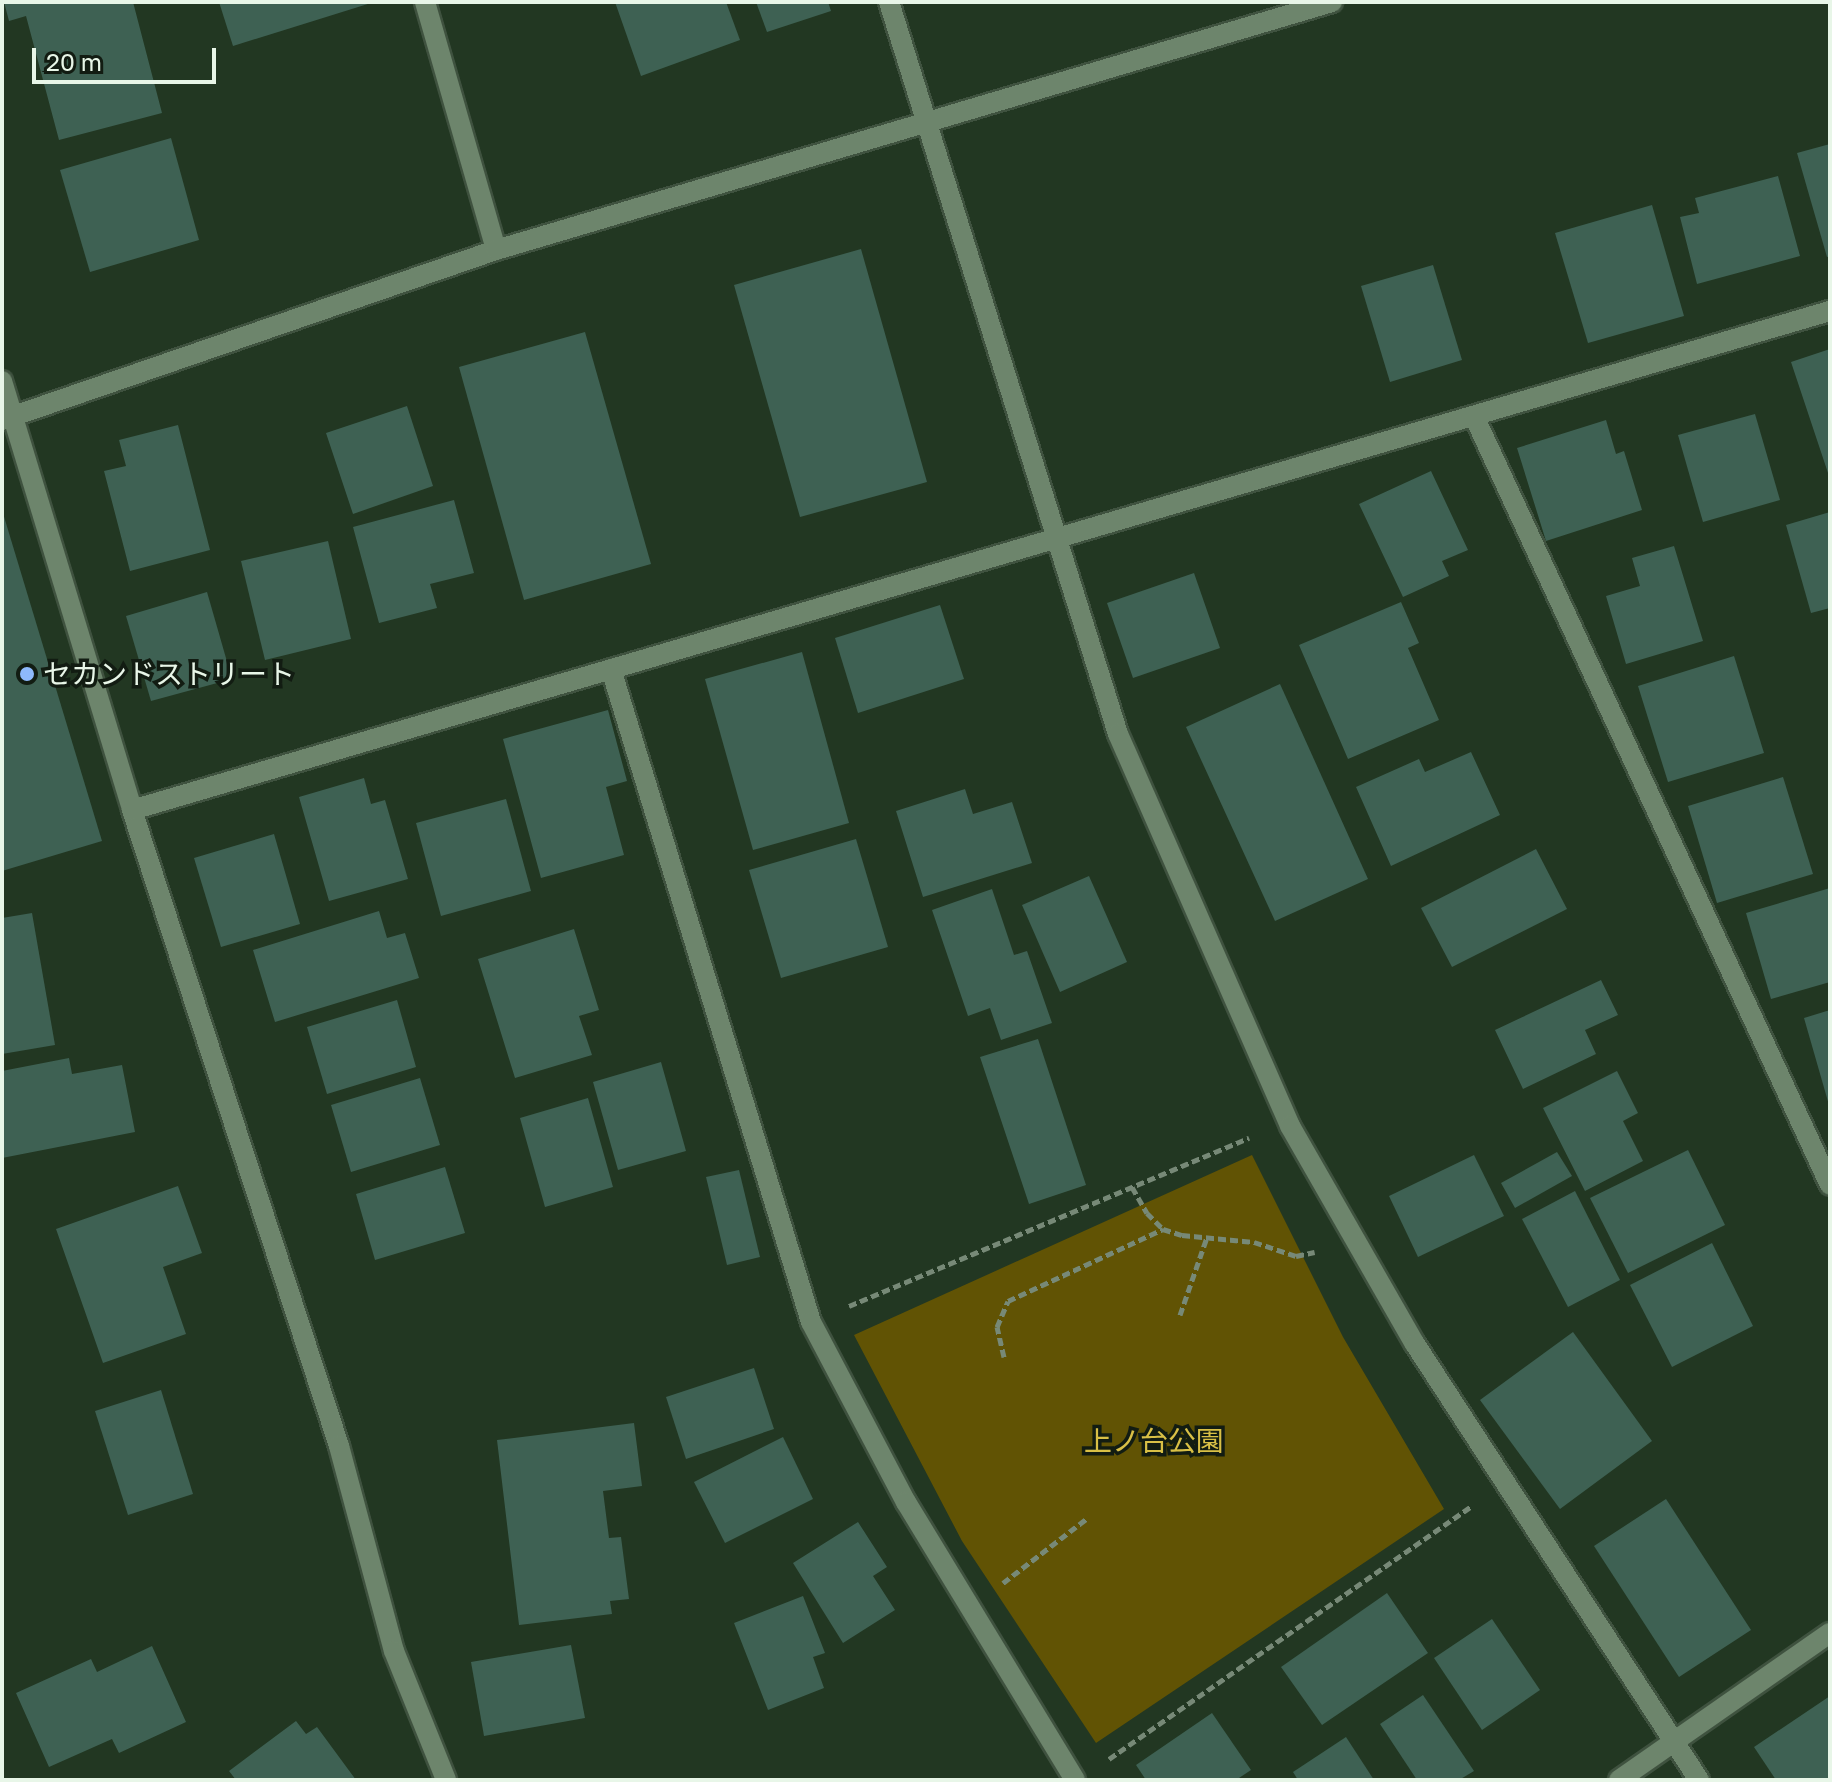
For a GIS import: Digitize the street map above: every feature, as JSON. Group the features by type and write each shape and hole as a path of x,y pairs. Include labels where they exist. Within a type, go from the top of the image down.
{"street":[{"path":"425,2 496,250"},
{"path":"889,2 1054,538 1118,734 1290,1126 1415,1344 1699,1780"},
{"path":"8,418 496,250 1332,2"},
{"path":"132,810 1830,311"},
{"path":"2,381 8,418 132,810 339,1446 394,1651 446,1780"},
{"path":"1474,416 1830,1185"},
{"path":"611,669 811,1322 906,1502 1075,1780"},
{"path":"1619,1780 1830,1633"}],"path":[{"path":"811,1322 1254,1137"},
{"path":"1132,1187 1147,1213 1163,1229 1254,1242 1296,1256 1316,1252"},
{"path":"1004,1357 997,1327 1008,1301 1163,1229"},
{"path":"1180,1315 1207,1237"},
{"path":"1101,1765 1472,1506"},
{"path":"1034,1559 1086,1519"}],"green space":[{"name":"上ノ台公園","path":"1252,1155 1343,1337 1444,1509 1096,1743 962,1541 854,1335"}],"building":[{"path":"4,2 133,2 162,113 59,140 26,16 9,21"},
{"path":"219,2 371,2 371,3 233,46"},
{"path":"615,2 726,2 740,40 641,76"},
{"path":"756,2 828,2 831,11 767,32"},
{"path":"171,138 199,240 90,272 60,170"},
{"path":"1830,144 1830,256 1827,257 1797,153"},
{"path":"1778,176 1800,256 1697,284 1680,217 1699,213 1695,198"},
{"path":"1652,205 1684,316 1588,343 1555,233"},
{"path":"861,249 927,482 800,517 734,285"},
{"path":"1433,265 1462,360 1390,382 1361,286"},
{"path":"585,332 651,564 524,600 459,367"},
{"path":"1830,349 1830,476 1829,476 1791,362"},
{"path":"407,406 433,486 353,514 326,433"},
{"path":"1755,414 1780,500 1703,522 1678,435"},
{"path":"1606,420 1616,454 1624,451 1642,510 1546,541 1517,448"},
{"path":"178,425 210,550 130,571 104,471 126,466 119,440"},
{"path":"1431,471 1468,550 1442,561 1449,576 1403,597 1359,504"},
{"path":"454,500 474,573 430,584 437,608 379,623 353,527"},
{"name":"セカンドストリート","path":"2,510 102,841 2,871"},
{"path":"1830,512 1830,608 1811,613 1786,525"},
{"path":"328,541 351,639 265,660 241,561"},
{"path":"1674,546 1703,641 1626,664 1606,596 1640,586 1632,558"},
{"path":"1194,573 1220,648 1133,678 1107,603"},
{"path":"207,592 232,679 151,701 126,616"},
{"path":"1401,602 1419,643 1408,648 1439,720 1348,759 1299,645"},
{"path":"940,605 964,679 858,713 835,638"},
{"path":"802,652 849,823 753,850 705,679"},
{"path":"1734,656 1764,753 1668,782 1638,686"},
{"path":"1280,684 1368,879 1275,921 1186,727"},
{"path":"608,710 627,781 606,787 624,855 541,878 503,739"},
{"path":"1471,752 1500,815 1391,866 1356,787 1419,759 1425,772"},
{"path":"1783,777 1813,874 1717,903 1688,806"},
{"path":"364,778 371,804 385,800 408,879 329,901 299,797"},
{"path":"965,789 973,814 1012,802 1032,863 923,897 896,811"},
{"path":"506,799 531,891 441,916 416,823"},
{"path":"274,834 300,924 221,947 194,858"},
{"path":"856,839 888,947 781,978 749,870"},
{"path":"1536,849 1567,909 1452,967 1421,908"},
{"path":"1089,876 1127,962 1060,992 1022,905"},
{"path":"1830,888 1830,982 1771,999 1746,913"},
{"path":"992,889 1014,955 1027,951 1052,1023 1001,1040 990,1008 968,1016 932,910"},
{"path":"379,911 387,938 405,933 419,978 275,1022 253,950"},
{"path":"32,913 55,1045 2,1054 2,918"},
{"path":"574,929 599,1010 579,1016 592,1055 515,1078 478,959"},
{"path":"1601,980 1618,1015 1585,1030 1596,1054 1523,1089 1495,1030"},
{"path":"397,1000 416,1067 327,1094 307,1027"},
{"path":"1830,1010 1830,1105 1829,1105 1804,1018"},
{"path":"1038,1039 1086,1185 1029,1204 980,1057"},
{"path":"69,1058 72,1074 122,1065 135,1132 2,1158 2,1071"},
{"path":"661,1062 686,1151 618,1170 593,1082"},
{"path":"1617,1071 1638,1113 1623,1121 1643,1161 1585,1191 1543,1108"},
{"path":"420,1078 440,1145 351,1172 331,1105"},
{"path":"588,1098 613,1187 545,1207 520,1118"},
{"path":"1688,1150 1725,1225 1628,1273 1590,1198"},
{"path":"1557,1152 1572,1176 1515,1208 1501,1183"},
{"path":"1474,1155 1504,1216 1418,1257 1389,1196"},
{"path":"445,1167 465,1233 375,1260 356,1194"},
{"path":"739,1170 760,1257 727,1265 706,1177"},
{"path":"178,1186 202,1253 163,1267 186,1334 103,1363 56,1229"},
{"path":"1575,1191 1620,1280 1568,1307 1522,1219"},
{"path":"1712,1243 1753,1326 1672,1367 1630,1285"},
{"path":"1573,1332 1652,1441 1560,1509 1480,1400"},
{"path":"754,1368 774,1429 686,1459 666,1397"},
{"path":"161,1390 193,1494 128,1515 95,1411"},
{"path":"634,1423 642,1486 603,1491 609,1538 621,1537 629,1599 610,1601 612,1614 519,1625 497,1440"},
{"path":"783,1437 813,1499 725,1543 694,1482"},
{"path":"1666,1499 1751,1630 1679,1677 1594,1546"},
{"path":"858,1522 887,1567 873,1576 895,1610 843,1643 793,1563"},
{"path":"1387,1593 1428,1653 1322,1725 1281,1667"},
{"path":"803,1596 825,1653 813,1657 824,1688 768,1710 734,1623"},
{"path":"1492,1619 1540,1690 1482,1730 1434,1658"},
{"path":"571,1645 585,1718 484,1736 471,1662"},
{"path":"152,1646 186,1722 119,1753 112,1739 49,1767 16,1693 91,1659 97,1672"},
{"path":"1423,1695 1474,1771 1459,1780 1417,1780 1380,1724"},
{"path":"1830,1696 1830,1780 1776,1780 1754,1747"},
{"path":"1212,1713 1251,1770 1236,1780 1146,1780 1136,1765"},
{"path":"296,1721 306,1734 317,1727 356,1780 236,1780 229,1771"},
{"path":"1346,1737 1374,1780 1298,1780 1293,1772"}],"place":[{"name":"セカンドストリート","path":"27,674"}]}
